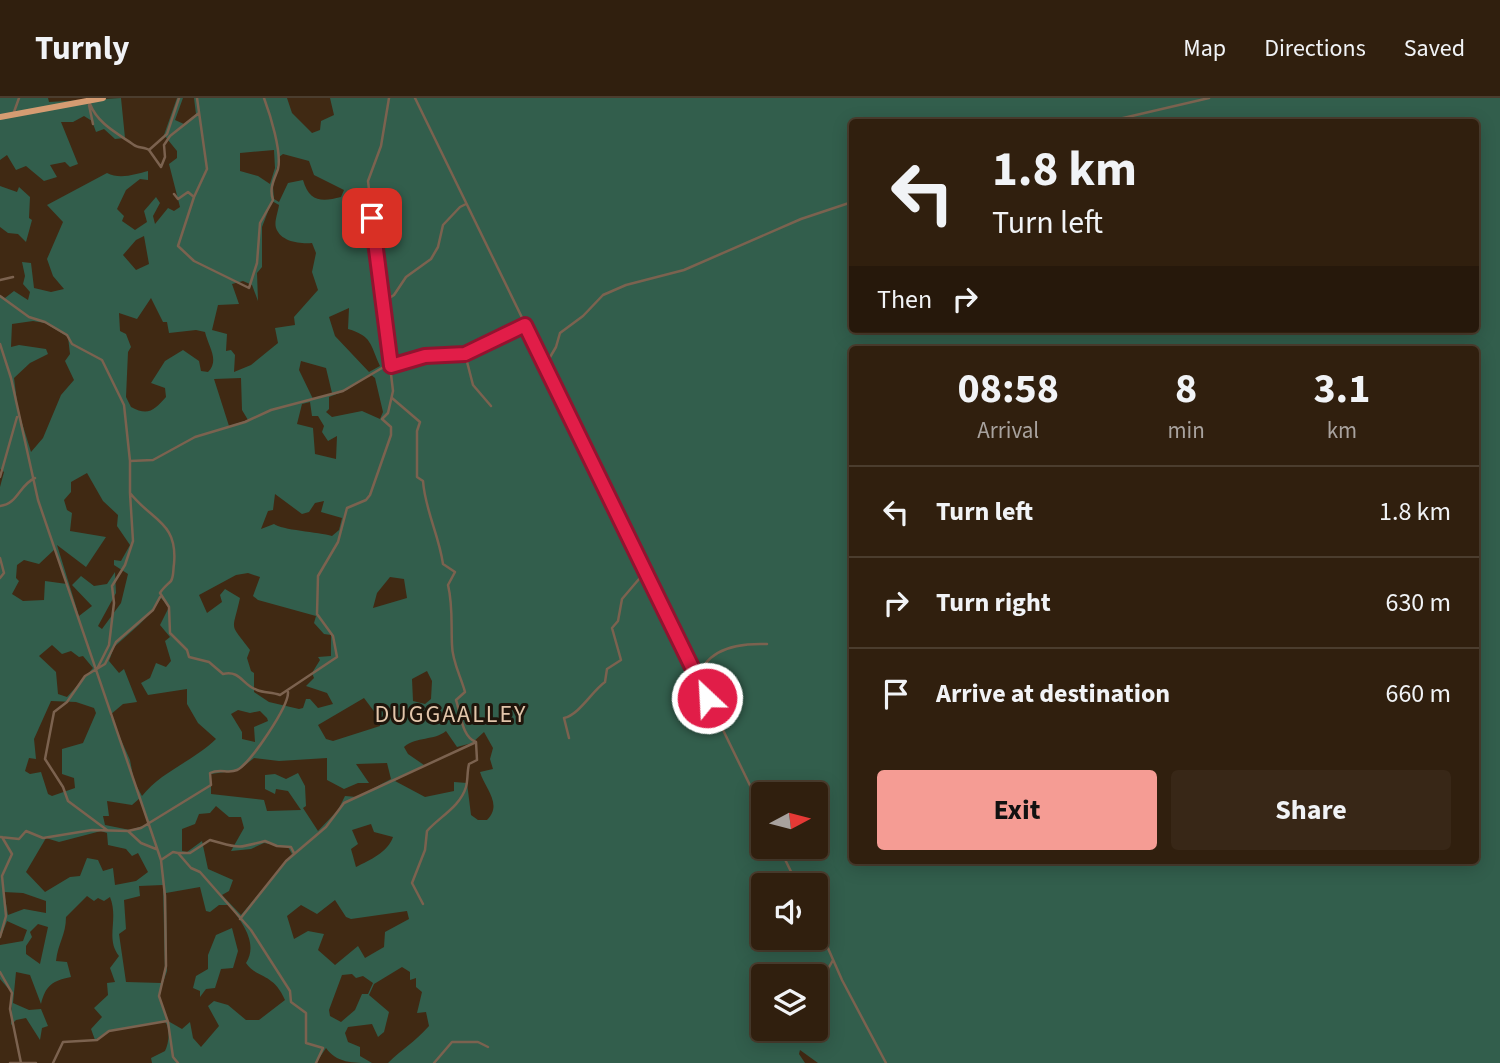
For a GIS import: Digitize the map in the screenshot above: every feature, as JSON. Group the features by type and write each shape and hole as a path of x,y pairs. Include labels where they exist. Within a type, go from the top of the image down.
{"highway":[{"path":"0,115 103,98"},
{"path":"0,115 89,100"}],"street":[{"path":"15,111 19,98"},
{"path":"149,150 167,134 179,98"},
{"path":"197,98 207,169 194,197 178,246 194,261 251,287 257,264 260,223 273,200 270,191 278,168 275,137 264,98"},
{"path":"161,596 169,607 173,639 187,650 189,657 209,662 223,674 230,672 239,676 255,690 279,695 288,692 312,671 337,657 333,636 317,614 318,576 338,542 347,508 366,500 370,495 379,462 389,445 391,427 382,419 388,413 392,398 391,366 369,181 381,146 389,98"},
{"path":"415,98 751,788"},
{"path":"1119,119 1209,98"},
{"path":"89,100 87,107 93,124"},
{"path":"89,100 102,124 129,139 135,146 149,150 161,167 165,157 164,145 170,136 199,113"},
{"path":"174,194 178,200 188,192 194,197"},
{"path":"544,365 556,346 560,332 603,295 626,285 684,270 802,219 849,203"},
{"path":"382,303 394,295 406,277 430,259 438,247 443,225 460,206 466,204"},
{"path":"0,280 13,277"},
{"path":"0,296 29,317 46,322 67,335 72,344 102,360 124,405 130,461 133,541 125,565 113,583 109,645 97,670"},
{"path":"130,461 153,460 195,437 245,422 271,410 343,391 373,372 391,366 425,356 465,354 525,325"},
{"path":"0,344 11,377 38,500 97,670 112,722 129,759 133,780 151,824 161,860 166,896 166,966 159,996 168,1022 172,1054 178,1063"},
{"path":"465,354 473,385 491,406"},
{"path":"392,398 420,422 416,471 423,481 424,502 436,528 444,566 455,572 447,585 452,600 449,618 453,654 465,692 459,695 457,700 461,723 474,743 477,759 469,764 466,787 449,812 427,831 425,850 412,883 423,904"},
{"path":"0,477 18,413"},
{"path":"0,506 12,502 23,483 35,478"},
{"path":"107,830 67,800 44,754 52,715 67,702 83,678 108,661 116,642 153,610 161,596 161,590 173,573 172,535 165,523 154,517 130,493"},
{"path":"0,558 4,573 0,578"},
{"path":"569,738 564,718 574,714 597,686 605,682 607,669 621,660 612,628 618,621 622,599 645,572"},
{"path":"698,680 704,665 726,648 748,643 767,644"},
{"path":"1,837 19,839 26,831 43,838 107,830 128,831 151,824 211,785 210,773 236,770 258,754 267,732 287,706 288,692"},
{"path":"240,919 295,853 326,827 344,803 474,743"},
{"path":"128,831 141,843 156,849"},
{"path":"0,937 6,916 2,876 12,854 1,837"},
{"path":"161,860 173,852 190,853 210,840 234,849 251,848 265,841 277,846 291,847 295,853"},
{"path":"178,853 191,868 200,872 240,919 284,982 291,1002 306,1013 306,1044 323,1048 316,1063"},
{"path":"828,948 886,1063"},
{"path":"828,969 833,960"},
{"path":"0,972 12,993 10,1009 13,1035 22,1062"},
{"path":"53,1063 63,1042 97,1040 109,1031 156,1021 168,1022"},
{"path":"434,1063 452,1042 478,1042 488,1047"},
{"path":"10,1063 36,1063"}],"green space":[{"path":"0,98 48,98 49,102 121,98 125,138 115,139 104,129 96,132 92,121 84,116 73,122 61,122 78,164 70,167 65,162 50,165 57,177 44,181 26,166 16,170 7,155 0,160"},
{"path":"177,98 183,98 175,120 184,124 196,114 194,98 287,98 292,113 312,133 320,130 321,121 334,115 330,98 1500,98 1500,1063 818,1063 800,1050 799,1054 805,1063 388,1063 429,1026 426,1012 417,1013 422,992 416,987 416,978 410,980 410,972 402,967 374,984 369,995 389,1012 384,1032 378,1037 372,1024 348,1027 345,1033 348,1042 360,1047 360,1056 372,1063 340,1059 326,1048 316,1063 152,1063 151,1058 165,1051 168,1044 168,1031 164,1021 108,1031 95,1040 91,1029 102,1017 94,1008 108,995 107,983 115,982 110,968 119,956 113,942 110,897 104,901 98,898 94,901 87,896 66,917 57,955 56,961 67,962 71,977 51,985 41,1004 30,975 16,972 13,1003 29,1010 41,1009 48,1026 42,1028 40,1040 26,1018 16,1020 11,1025 12,993 0,979 0,945 23,941 27,930 7,921 0,939 0,487 4,472 0,469 0,295 5,298 14,291 28,300 30,292 23,284 25,276 22,262 31,263 34,288 51,292 64,289 53,276 47,259 63,222 47,205 107,173 123,176 148,171 148,180 140,179 126,190 117,209 124,216 122,221 135,230 147,222 144,211 156,197 160,203 153,216 155,224 168,208 174,211 180,207 169,164 177,158 177,151 164,135","holes":["274,150 275,168 270,184 258,176 240,171 240,153","283,154 309,161 314,175 344,190 341,197 317,199 309,193 303,180 288,183 279,202 274,199 273,187 279,157","272,201 279,205 275,223 278,233 291,241 312,243 316,253 312,272 318,290 294,317 295,325 275,328 278,343 251,365 234,372 235,355 231,350 226,351 227,334 212,330 218,305 239,304 232,284 243,281 252,285 258,301 257,273 262,267 262,227","144,236 149,264 136,270 123,255 136,240","151,298 163,322 167,322 169,333 196,330 205,332 213,358 208,372 201,371 199,361 183,350 165,361 151,383 165,388 166,397 151,410 143,411 131,407 126,397 128,352 131,347 126,334 120,331 119,313 137,319","349,308 348,329 366,338 380,366 369,372 335,336 329,317","33,321 45,323 68,337 70,354 65,361 74,380 61,395 43,438 31,452 18,410 14,378 30,363 48,354 46,349 19,345 11,347 12,324","301,361 326,368 332,393 313,399 299,370","370,374 375,378 383,412 380,419 362,411 332,417 326,412 329,409 329,397 347,390","241,378 242,410 248,420 229,426 214,379","310,402 312,416 318,416 324,426 322,432 328,441 337,436 336,459 315,454 313,428 297,424 302,404","87,473 103,501 118,515 117,526 130,545 121,561 114,560 114,565 128,574 121,603 102,629 98,626 116,593 115,572 107,584 94,586 81,576 72,585 92,606 79,616 57,545 86,567 106,537 70,531 72,513 67,510 64,500 71,492 71,482","275,494 302,514 309,512 315,503 324,501 321,512 342,518 339,530 332,536 274,524 261,529 268,511 273,510","55,549 67,584 45,581 44,600 23,601 12,594 19,581 16,578 17,565 24,560 39,564","248,573 260,577 253,596 258,600 316,616 314,623 324,634 331,635 331,656 318,657 320,660 312,673 314,678 306,686 327,693 333,704 318,708 310,699 306,699 303,708 299,709 269,702 254,692 254,673 247,658 250,650 234,627 240,598 225,589 220,595 222,602 207,613 199,595 236,575","390,577 404,579 407,598 373,608 377,593","161,598 169,607 160,625 170,637 165,641 171,661 166,667 156,663 150,678 141,683 148,695 187,689 187,704 198,723 216,739 159,780 142,796 110,715 123,704 137,702 124,669 119,673 109,661 114,647 139,625","52,645 62,654 71,651 79,657 83,656 93,668 67,697 58,694 56,672 39,656","427,671 432,681 431,699 425,704 413,701 412,679","364,698 379,718 380,726 333,741 326,739 318,725","51,701 76,702 94,708 96,713 83,743 62,749 62,774 74,778 75,788 52,796 48,794 41,772 30,774 25,771 29,758 36,759 34,739","238,710 250,713 260,711 267,718 268,721 254,727 255,742 242,739 242,732 231,714","446,731 457,747 472,743 484,732 493,748 490,759 493,769 480,772 493,802 487,820 478,820 471,815 467,783 454,782 454,791 425,797 395,781 424,765 408,754 404,747 414,741","254,758 279,761 327,758 327,780 344,789 358,783 369,783 356,764 387,763 391,779 357,797 345,796 338,810 318,831 303,808 306,806 305,786 298,773 286,779 275,774 265,775 265,789 275,794 276,789 288,791 301,810 267,811 264,800 211,794 211,774 239,770","140,798 149,824 130,830 105,825 103,816 109,816 107,801 132,805","216,806 229,817 241,817 244,828 231,851 251,849 264,843 288,847 292,854 241,915 222,895 229,891 233,880 208,869 202,841 187,852 182,851 182,829 195,824 199,814 210,813","371,824 374,832 393,837 383,851 356,867 351,849 358,844 352,830","101,831 107,833 108,845 126,849 132,856 138,853 148,872 136,881 115,885 113,868 103,871 98,860 87,858 80,876 70,877 45,892 26,872 46,838 59,842","163,885 165,974 161,983 126,982 119,934 126,929 124,900 140,896 139,886","200,887 206,911 210,912 219,905 229,905 247,932 251,948 246,963 255,972 270,980 285,1000 259,1020 246,1020 228,1005 214,1001 208,1006 219,1026 201,1047 193,1038 190,1022 182,1029 168,1021 159,994 167,971 166,893","4,892 23,893 46,901 46,913 24,909 8,915","335,900 346,917 351,919 407,911 409,919 385,932 384,947 365,958 358,946 335,965 318,950 324,934 308,931 294,939 287,916 301,905 317,914","38,924 48,927 40,964 26,954 26,946 32,937 30,932","352,974 356,978 363,976 373,983 368,994 362,994 355,1010 341,1022 330,1016 329,1010 342,975"]},
{"path":"0,186 17,192 19,187 30,197 29,218 32,220 26,242 18,234 8,233 0,227"},
{"path":"232,928 238,951 233,968 221,969 215,988 206,989 200,997 200,991 193,988 196,976 208,969 208,955 216,935"}],"district":[{"name":"DUGGAALLEY","path":"451,714"}],"route":[{"path":"372,218 391,366 425,356 465,354 496,336 525,325 707,698"}]}
